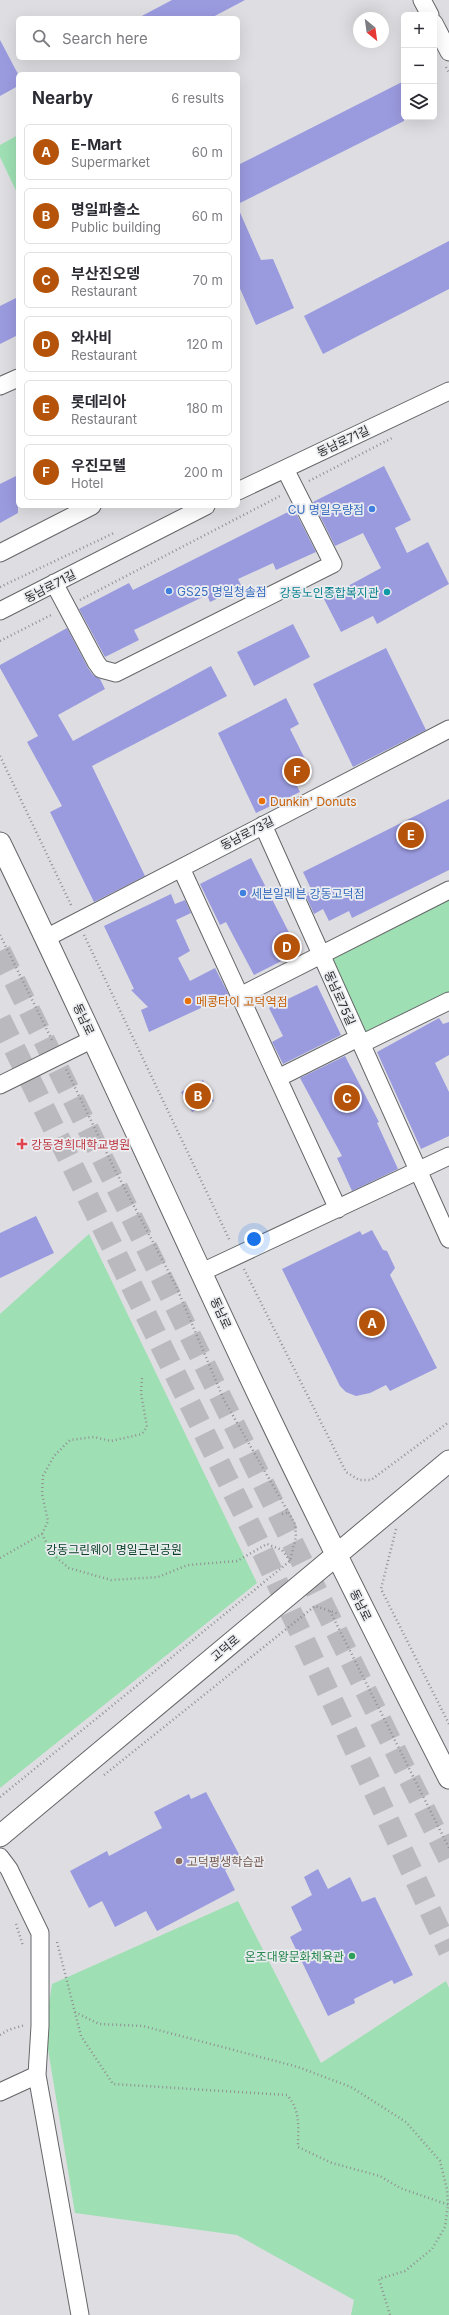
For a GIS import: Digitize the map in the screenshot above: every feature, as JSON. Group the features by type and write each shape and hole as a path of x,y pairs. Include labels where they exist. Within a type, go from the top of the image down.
{"main road":[{"name":"동남로","path":"0,843 46,938 250,1376 336,1555 449,1778"},
{"name":"고덕로","path":"0,1836 449,1460"}],"street":[{"path":"422,0 428,12"},
{"path":"437,29 449,52"},
{"path":"0,386 16,379"},
{"name":"동남로71길","path":"240,490 449,391"},
{"path":"54,583 101,669 116,673 333,564 285,469"},
{"path":"0,554 88,508"},
{"name":"동남로71길","path":"0,611 202,508"},
{"name":"동남로73길","path":"46,938 449,729"},
{"name":"동남로75길","path":"263,825 449,1239"},
{"path":"181,868 338,1209"},
{"path":"240,996 449,890"},
{"path":"278,1078 449,1001"},
{"path":"0,1085 93,1039"},
{"path":"202,1272 449,1156"},
{"path":"0,1857 9,1869 40,1933 40,2026 37,2075 80,2315"},
{"path":"0,2092 37,2075"}],"path":[{"path":"0,641 400,434"},
{"path":"0,587 119,530"},
{"path":"0,756 238,1256 346,1472 359,1480 371,1480 449,1422"},
{"path":"0,935 114,1168 176,1286 224,1400 295,1524 296,1537 290,1561 0,1797"},
{"path":"0,1558 42,1534 48,1522 42,1494 42,1476 54,1456 70,1440 94,1437 111,1441 142,1434 147,1427 141,1393 142,1378"},
{"path":"282,1514 289,1512"},
{"path":"396,1529 381,1588 449,1724"},
{"path":"42,1534 53,1555 69,1568 111,1580 158,1577 188,1565 237,1561 267,1544 282,1550 290,1561"},
{"path":"102,1777 315,1606 339,1614"},
{"path":"330,1611 449,1848"},
{"path":"60,1948 81,2036 113,2084 287,2095 295,2104 298,2120 298,2147 332,2163 380,2176 400,2188 448,2205"},
{"path":"75,2012 99,2024 143,2026 298,2067 351,2087 406,2122 440,2161 447,2189 448,2205 445,2227 432,2249 405,2271 378,2279 390,2315"},
{"path":"0,2035 8,2030 27,2024"}],"green space":[{"path":"16,136 16,191 0,157 0,145"},
{"path":"449,897 449,994 365,1036 329,957"},
{"name":"강동그린웨이 명일근린공원","path":"89,1234 257,1583 0,1788 0,1314"},
{"path":"238,1901 321,2063 446,1981 449,1988 449,2315 351,2315 354,2300 237,2235 75,2213 45,2031 52,1984"}],"building":[{"path":"172,0 245,0 215,16 142,16"},
{"path":"0,40 17,72 16,87 0,96"},
{"path":"401,83 401,120 404,121 240,203 240,164"},
{"path":"240,213 261,260 273,259 294,308 256,325 240,289"},
{"path":"449,241 449,289 323,354 304,316"},
{"path":"16,298 16,336 0,344 0,306"},
{"path":"384,466 411,520 395,528 407,553 428,542 449,584 377,624 373,616 341,632 324,599 381,568 363,533 335,546 313,502"},
{"path":"16,476 16,508 18,508 18,513 0,523 0,484"},
{"path":"294,509 316,552 276,570 273,563 238,579 242,587 210,602 207,595 134,630 139,640 105,657 79,609 129,583 133,590"},
{"path":"293,624 310,657 254,686 237,652"},
{"path":"67,628 88,668 93,675 100,679 105,689 58,715 73,741 211,666 227,696 92,766 145,876 94,902 50,812 62,806 27,742 38,736 0,668 0,665"},
{"path":"386,648 426,730 353,767 313,684"},
{"path":"286,698 299,724 290,729 307,763 290,771 300,792 256,813 218,733"},
{"path":"449,799 449,870 352,918 349,911 329,921 323,909 314,914 305,894 312,891 303,872"},
{"path":"251,858 299,952 254,975 226,922 220,925 200,884"},
{"path":"171,894 175,904 185,900 191,913 176,920 190,951 178,958 190,981 215,968 229,995 149,1032 141,1010 148,1007 131,990 134,989 104,926"},
{"path":"317,985 341,1035 283,1064 272,1042 283,1036 269,1008"},
{"path":"439,1018 443,1024 449,1022 449,1055 435,1063 449,1092 449,1136 421,1149 377,1052"},
{"path":"345,1056 379,1122 377,1123 398,1169 352,1191 337,1158 342,1156 300,1078"},
{"path":"203,1080 214,1101 192,1112 181,1092"},
{"path":"36,1216 54,1253 0,1278 0,1233"},
{"path":"372,1230 383,1250 387,1251 395,1268 390,1275 437,1368 390,1391 386,1385 370,1393 356,1396 346,1392 340,1386 282,1269 360,1231 362,1235"},
{"name":"고덕평생학습관","path":"206,1792 242,1860 225,1870 235,1890 157,1931 146,1911 115,1927 102,1901 89,1908 70,1871 107,1851 109,1856 162,1828 154,1812 189,1794 191,1799"},
{"name":"온조대왕문화체육관","path":"318,1869 328,1889 350,1877 362,1902 375,1897 413,1975 394,1984 392,1980 354,1999 355,2003 328,2016 290,1937 302,1930 291,1907 312,1895 304,1877"}],"tunnel":[{"path":"0,951 449,1859"},
{"path":"0,1019 260,1546 449,1951"}],"place":[{"name":"CU 명일우량점","path":"372,509"},
{"name":"GS25 명일청솔점","path":"169,591"},
{"name":"강동노인종합복지관","path":"387,592"},
{"name":"우진모텔","path":"297,771"},
{"name":"Dunkin' Donuts","path":"262,801"},
{"name":"롯데리아","path":"411,835"},
{"name":"세븐일레븐 강동고덕점","path":"243,893"},
{"name":"와사비","path":"287,947"},
{"name":"메콩타이 고덕역점","path":"188,1001"},
{"name":"명일파출소","path":"198,1096"},
{"name":"부산진오뎅","path":"347,1098"},
{"name":"강동경희대학교병원","path":"22,1144"},
{"name":"E-Mart","path":"372,1323"},
{"name":"고덕평생학습관","path":"179,1861"},
{"name":"온조대왕문화체육관","path":"352,1956"}]}
